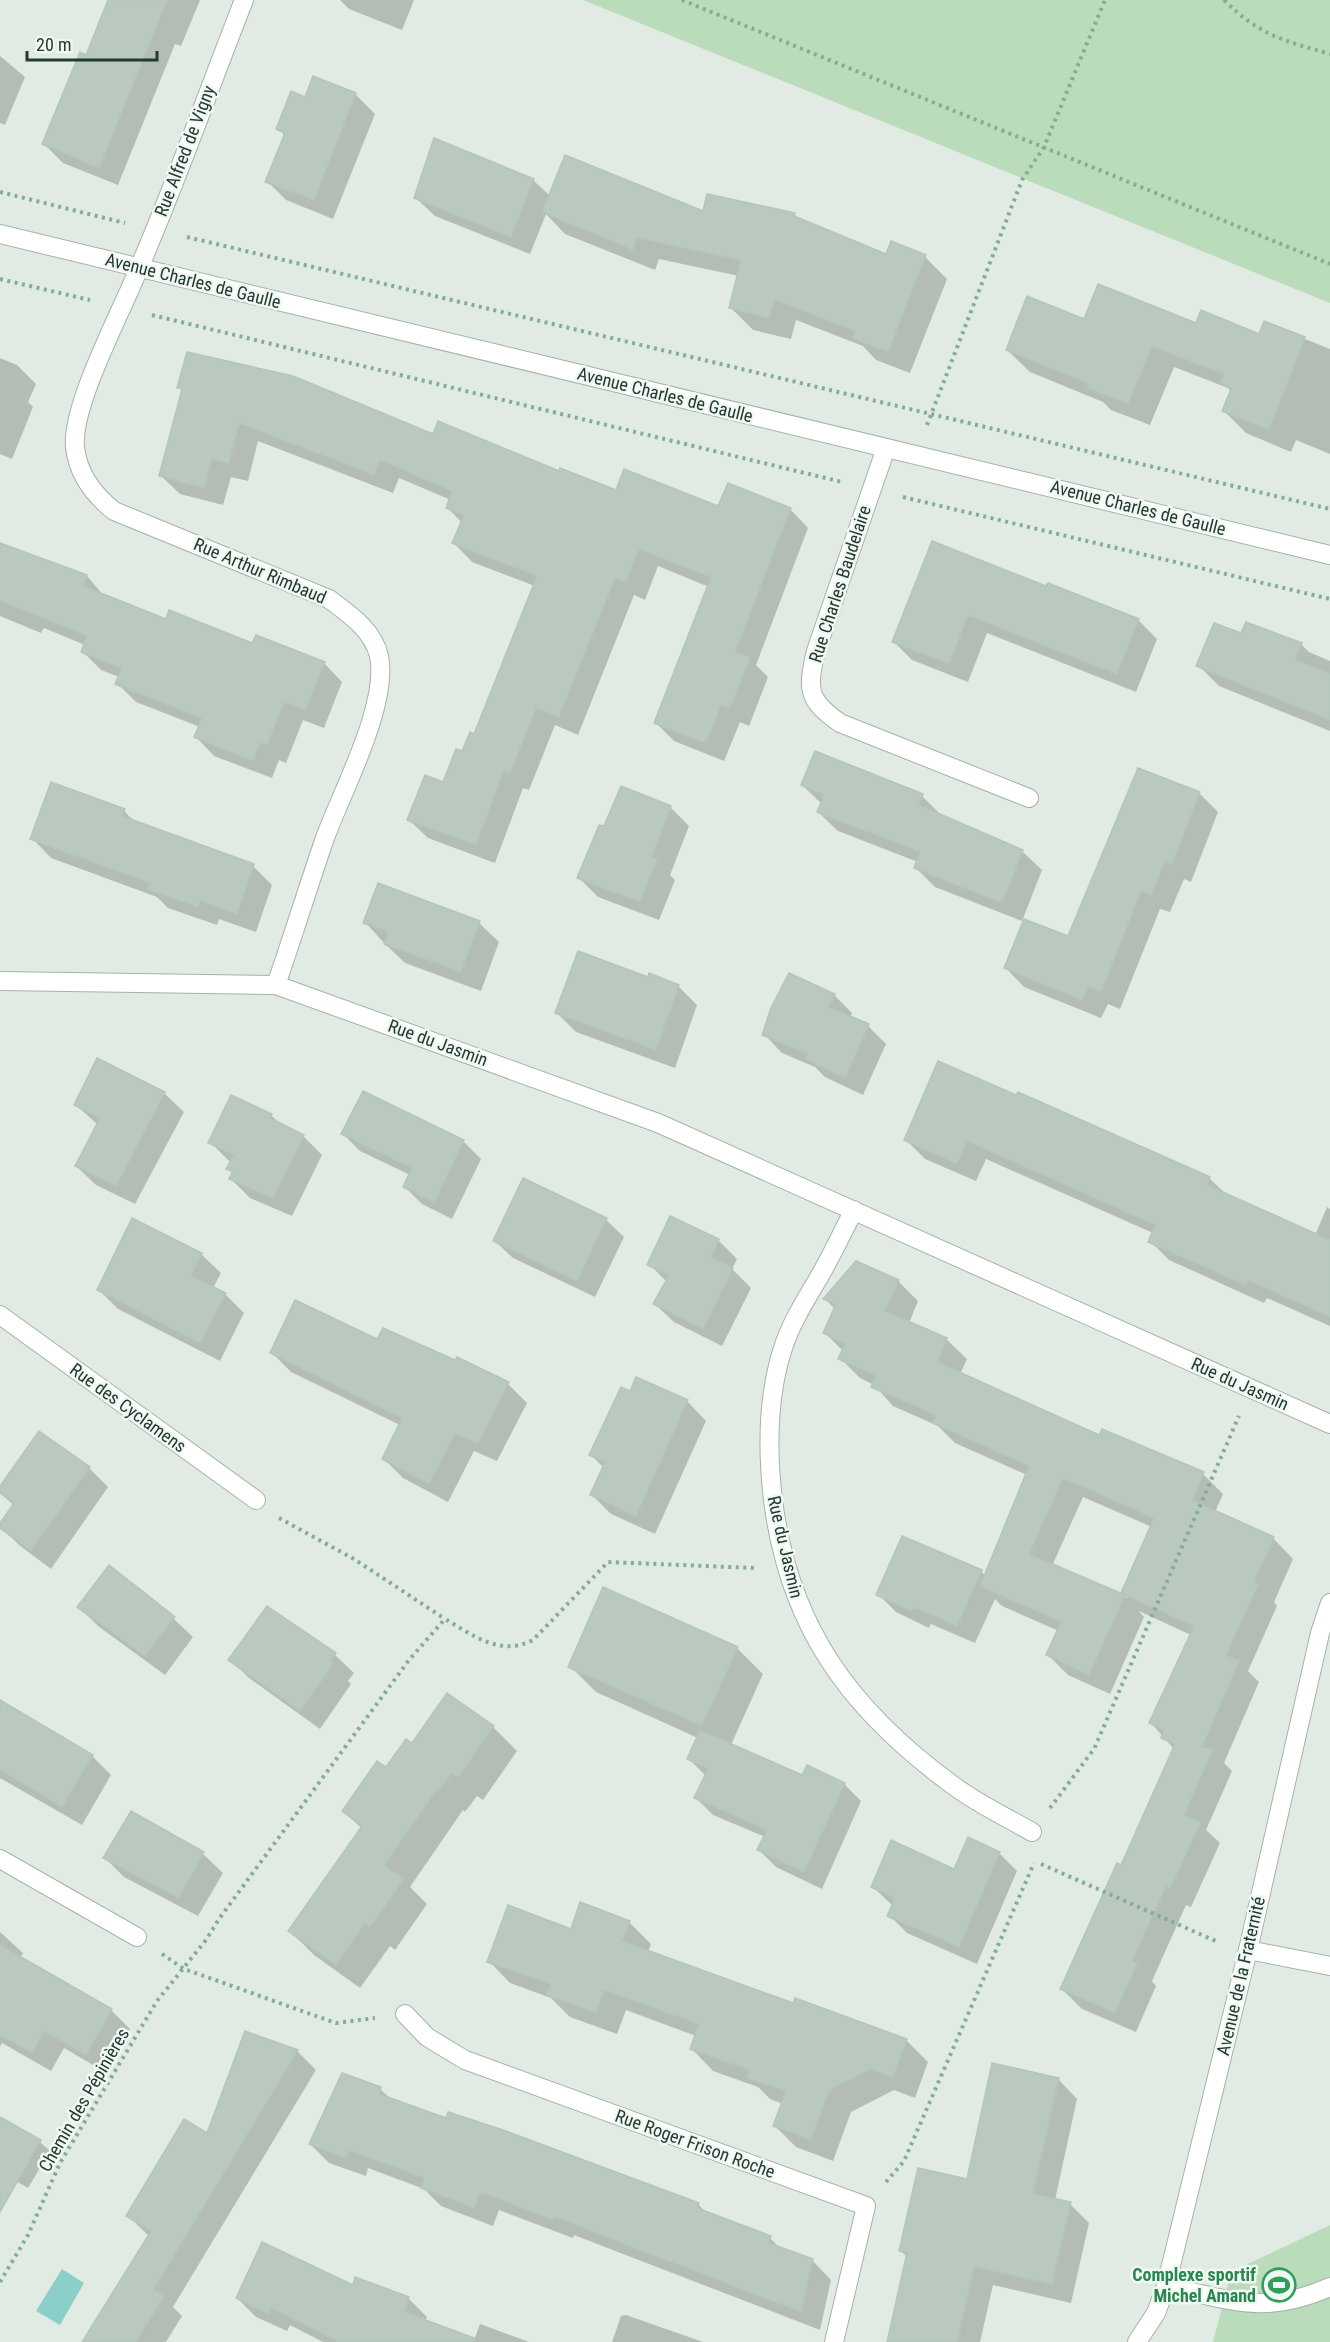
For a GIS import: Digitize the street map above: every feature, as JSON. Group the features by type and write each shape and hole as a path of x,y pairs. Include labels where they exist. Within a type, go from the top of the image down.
{"street":[{"name":"Rue Alfred de Vigny","path":"140,268 244,0"},
{"name":"Avenue Charles de Gaulle","path":"0,234 1330,555"},
{"name":"Rue Arthur Rimbaud","path":"140,268 83,400 76,426 75,448 82,473 97,497 114,511 329,599 354,617 371,638 379,654 380,680 370,722 327,835 276,985"},
{"name":"Rue Charles Baudelaire","path":"886,448 816,651 810,675 811,694 821,710 840,723 1029,798"},
{"name":"Rue du Jasmin","path":"0,981 276,985 657,1123 1330,1424"},
{"name":"Rue du Jasmin","path":"854,1210 803,1304 783,1347 771,1397 768,1462 776,1518 788,1572 801,1612 838,1677 890,1735 955,1787 1032,1832"},
{"name":"Rue des Cyclamens","path":"0,1315 256,1500"},
{"name":"Avenue de la Fraternité","path":"1137,2342 1156,2313 1166,2286 1248,1950 1307,1688 1330,1603"},
{"path":"0,1859 137,1937"},
{"path":"1248,1950 1330,1966"},
{"name":"Rue Roger Frison Roche","path":"405,2014 427,2037 465,2060 866,2206"},
{"path":"834,2342 866,2206"},
{"path":"1166,2286 1253,2305 1278,2304 1308,2297 1330,2287"}],"path":[{"path":"682,0 1330,264"},
{"path":"904,497 930,413 1023,180 1044,147 1105,0"},
{"path":"1224,0 1259,30 1284,41 1330,54"},
{"path":"0,192 1330,508"},
{"path":"0,279 848,484 865,506 904,497 1330,598"},
{"path":"1032,1832 1094,1749 1234,1428 1249,1388"},
{"path":"256,1500 287,1524 354,1559 445,1619 485,1642 518,1648 533,1640 608,1562 735,1565 788,1572"},
{"name":"Chemin des Pépinières","path":"0,2283 28,2235 60,2163 157,2001 184,1969 395,1679 445,1619"},
{"path":"866,2206 904,2161 1035,1861 1209,1940 1248,1950"},
{"path":"184,1969 336,2023 405,2014"}],"green space":[{"path":"583,0 1330,0 1330,303"},
{"name":"Complexe sportif Michel Amand","path":"1330,2225 1330,2342 1213,2342 1231,2272"}],"water":[{"path":"62,2269 84,2283 60,2325 36,2311"}],"building":[{"path":"108,0 167,0 99,168 42,144 80,52 86,55"},
{"path":"313,76 356,93 314,200 265,182 285,133 276,129 291,91 305,97"},
{"path":"434,138 534,179 511,237 414,198"},
{"path":"565,155 703,211 707,194 795,213 794,216 886,254 891,241 926,255 888,352 852,338 855,331 774,299 769,318 729,308 741,260 637,238 633,250 542,212"},
{"path":"1098,284 1196,323 1201,310 1259,334 1264,321 1305,337 1269,430 1222,411 1231,389 1221,383 1224,374 1152,346 1128,404 1087,388 1089,384 1006,350 1027,296 1084,319"},
{"path":"187,352 293,376 433,434 438,421 559,471 560,468 616,490 624,469 718,506 728,483 791,508 735,652 750,657 730,708 721,705 706,743 654,723 711,577 639,549 626,582 615,578 559,717 536,708 510,773 504,770 476,845 407,820 425,775 443,782 456,749 462,751 470,732 474,734 537,576 452,543 464,515 446,508 452,491 380,460 374,475 239,423 229,463 212,459 204,488 159,476 182,389 177,388"},
{"path":"932,541 1046,586 1048,583 1139,619 1117,674 968,615 949,664 892,642"},
{"path":"0,543 87,575 83,586 166,619 169,610 252,643 256,635 325,662 305,710 284,702 267,745 260,742 253,761 194,737 202,718 115,684 122,668 81,652 87,636 0,601"},
{"path":"1246,622 1302,643 1295,660 1330,674 1330,720 1196,666 1214,623 1241,633"},
{"path":"815,751 923,794 919,805 1023,850 1002,903 914,868 920,852 817,812 824,795 801,785"},
{"path":"1138,768 1200,792 1172,864 1165,861 1151,895 1141,891 1101,992 1089,986 1082,1000 1004,968 1024,919 1068,936"},
{"path":"51,782 125,809 122,816 254,864 237,914 200,901 198,907 147,889 150,883 30,839"},
{"path":"621,786 671,806 651,858 657,859 640,902 577,878 599,825 604,826"},
{"path":"378,883 480,921 461,972 384,944 388,932 363,923"},
{"path":"578,951 648,977 649,973 679,985 656,1050 555,1013"},
{"path":"789,973 835,994 829,1007 869,1024 845,1078 805,1059 808,1054 762,1035 771,1008"},
{"path":"97,1058 165,1092 116,1186 75,1166 100,1118 74,1105"},
{"path":"938,1061 1016,1095 1018,1092 1210,1177 1207,1185 1330,1240 1330,1317 1248,1280 1245,1285 1148,1242 1155,1225 967,1141 957,1164 904,1140"},
{"path":"363,1091 464,1140 434,1203 403,1187 412,1168 341,1134"},
{"path":"231,1095 272,1114 270,1118 304,1135 273,1198 229,1179 233,1171 226,1169 234,1155 208,1143"},
{"path":"523,1178 607,1218 577,1281 493,1241"},
{"path":"670,1216 719,1239 711,1257 733,1268 703,1329 653,1304 669,1275 647,1265"},
{"path":"132,1218 202,1253 191,1276 226,1293 200,1343 97,1290"},
{"path":"856,1261 899,1280 885,1311 947,1338 937,1362 1099,1435 1102,1429 1204,1472 1192,1500 1274,1537 1254,1582 1258,1585 1226,1655 1239,1661 1202,1747 1213,1749 1184,1815 1201,1822 1170,1888 1166,1886 1132,1961 1137,1964 1115,2013 1060,1989 1117,1863 1121,1865 1175,1744 1161,1738 1164,1730 1149,1723 1194,1626 1121,1593 1154,1518 1063,1478 1029,1554 1125,1595 1089,1675 1046,1655 1061,1622 980,1586 1029,1466 933,1423 936,1415 871,1387 876,1376 838,1359 845,1344 823,1333 836,1304 823,1299"},
{"path":"295,1300 377,1339 383,1328 455,1360 457,1357 509,1382 478,1444 455,1433 429,1484 382,1459 402,1418 270,1353"},
{"path":"636,1377 688,1400 636,1516 590,1495 605,1462 589,1455 621,1387 630,1391"},
{"path":"39,1431 90,1467 31,1551 0,1528 0,1523 14,1503 0,1493 0,1486"},
{"path":"902,1536 982,1570 957,1626 913,1607 911,1611 876,1595"},
{"path":"109,1565 175,1617 145,1656 77,1607"},
{"path":"603,1587 738,1647 702,1726 568,1667"},
{"path":"267,1606 336,1653 330,1661 333,1664 300,1711 228,1660"},
{"path":"447,1693 494,1726 458,1777 452,1773 440,1789 438,1788 384,1865 404,1879 370,1927 365,1923 336,1965 288,1931 362,1826 342,1811 377,1761 386,1767 406,1739 412,1743"},
{"path":"0,1700 93,1755 62,1807 0,1770"},
{"path":"700,1730 802,1775 807,1765 845,1783 804,1872 757,1850 767,1830 694,1798 708,1769 687,1759"},
{"path":"131,1811 204,1852 179,1898 103,1858"},
{"path":"968,1837 1000,1852 959,1947 887,1916 895,1898 871,1887 891,1840 954,1869"},
{"path":"580,1902 630,1921 622,1941 793,2003 795,1998 907,2039 893,2077 871,2069 829,2090 811,2140 773,2126 786,2091 747,2078 749,2070 690,2049 699,2024 604,1990 596,2013 546,1995 551,1984 487,1962 508,1905 571,1929"},
{"path":"0,1945 112,2009 86,2055 44,2031 32,2053 0,2035"},
{"path":"245,2031 298,2050 153,2290 164,2296 136,2342 82,2342 151,2231 126,2216 184,2119 207,2133"},
{"path":"992,2063 1059,2078 1033,2194 1071,2202 1052,2284 974,2267 957,2342 887,2342 907,2253 899,2251 918,2168 967,2179"},
{"path":"342,2073 381,2087 379,2094 446,2118 448,2112 503,2130 699,2203 697,2208 771,2236 769,2243 813,2259 801,2312 555,2217 554,2220 480,2192 474,2208 421,2188 424,2178 349,2150 347,2158 309,2144"},
{"path":"0,2117 41,2140 0,2212"},
{"path":"262,2242 353,2285 355,2277 409,2297 404,2312 474,2338 473,2342 339,2342 271,2308 268,2314 236,2298"}],"place":[{"name":"Complexe sportif Michel Amand","path":"1279,2285"}]}
